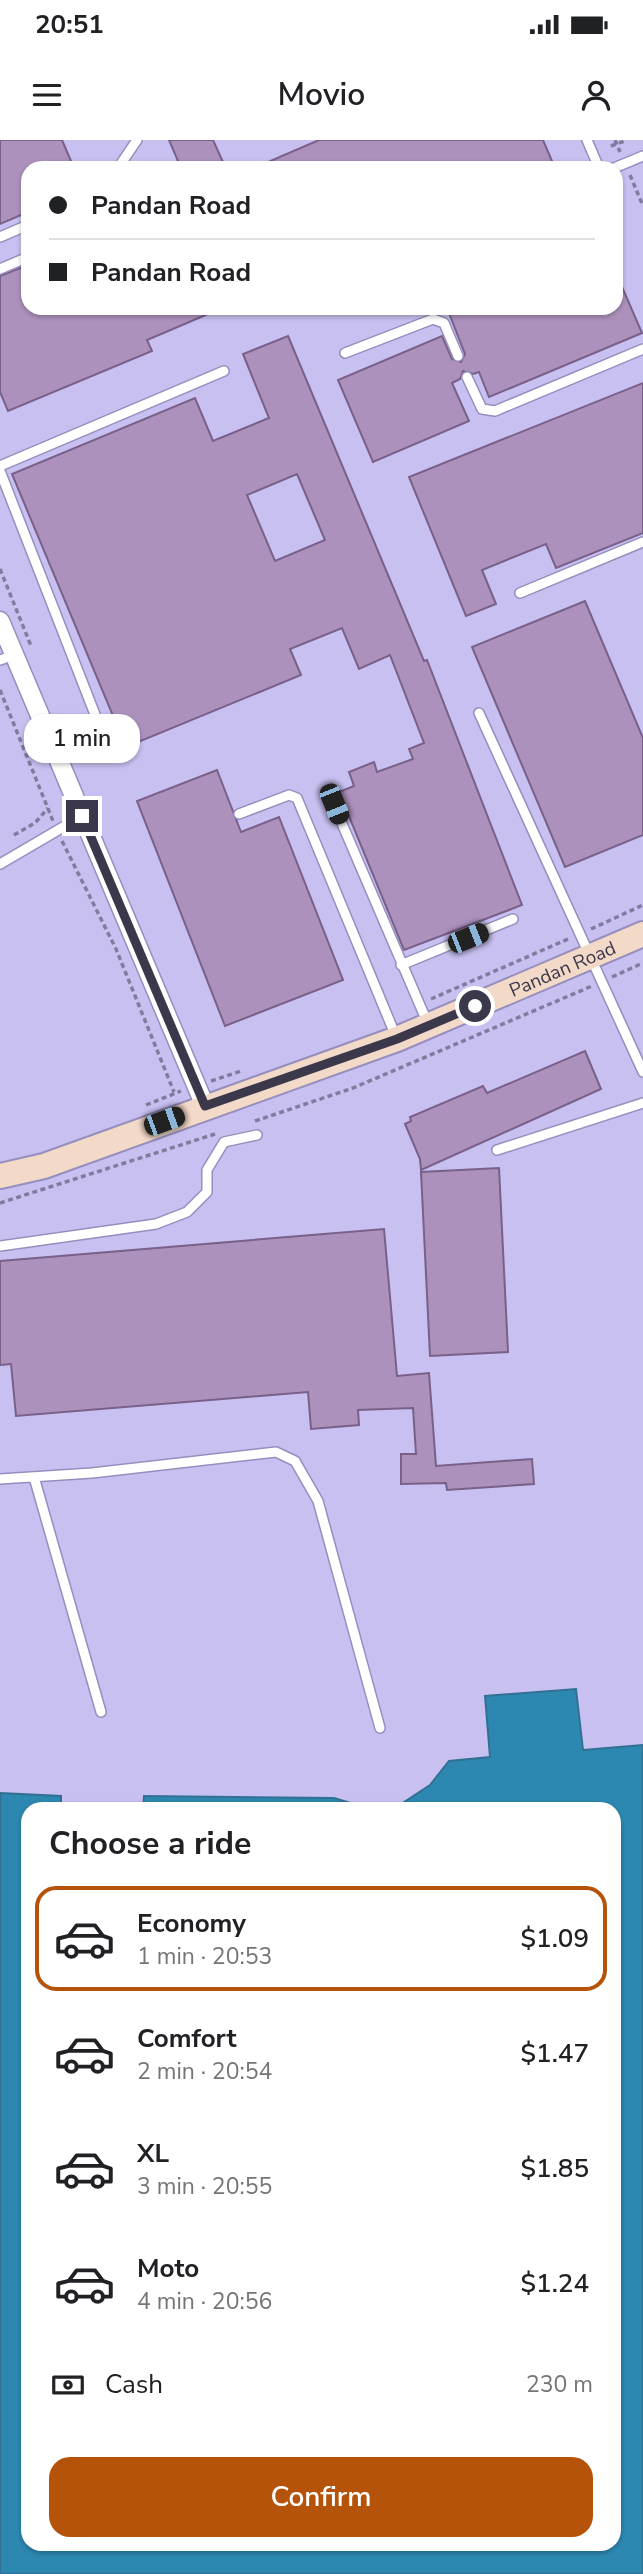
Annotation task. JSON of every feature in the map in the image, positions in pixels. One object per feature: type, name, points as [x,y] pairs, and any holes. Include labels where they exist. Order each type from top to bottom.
[{"type":"street","points":[[0,621],[7,657],[82,816],[201,1096]]},
{"type":"street","name":"Pandan Road","points":[[0,1176],[44,1166],[201,1096],[397,1039],[424,1015],[587,944],[643,934]]},
{"type":"lane","points":[[123,161],[137,140]]},
{"type":"lane","points":[[587,140],[596,161]]},
{"type":"lane","points":[[623,164],[643,156]]},
{"type":"lane","points":[[0,237],[21,228]]},
{"type":"lane","points":[[0,269],[21,260]]},
{"type":"lane","points":[[345,353],[433,319],[444,323],[458,356]]},
{"type":"lane","points":[[467,377],[482,409],[495,411],[643,349]]},
{"type":"lane","points":[[103,735],[0,468],[225,371]]},
{"type":"lane","points":[[520,593],[643,542]]},
{"type":"lane","points":[[479,713],[604,981],[643,1072]]},
{"type":"lane","points":[[239,814],[289,795],[297,797],[397,1039]]},
{"type":"lane","points":[[334,804],[424,1015]]},
{"type":"lane","points":[[0,864],[82,816]]},
{"type":"lane","points":[[401,965],[513,919]]},
{"type":"lane","points":[[497,1150],[643,1102]]},
{"type":"lane","points":[[0,1246],[156,1224],[187,1212],[207,1192],[207,1170],[224,1142],[257,1135]]},
{"type":"lane","points":[[0,1479],[276,1452],[295,1461],[318,1500],[380,1728]]},
{"type":"lane","points":[[34,1477],[101,1712]]},
{"type":"path","points":[[611,146],[627,140]]},
{"type":"path","points":[[0,690],[57,831],[116,949],[175,1093]]},
{"type":"path","points":[[14,835],[35,822],[48,808]]},
{"type":"path","points":[[424,1015],[587,944],[643,905]]},
{"type":"path","points":[[252,1122],[353,1088],[643,963]]},
{"type":"path","points":[[138,1109],[175,1093],[201,1096],[250,1068]]},
{"type":"path","points":[[0,1203],[227,1130]]},
{"type":"water","points":[[576,1689],[583,1750],[643,1745],[643,2574],[0,2574],[0,1793],[61,1796],[61,1802],[21,1802],[21,2551],[621,2551],[621,1802],[404,1802],[430,1785],[449,1761],[490,1757],[485,1696]]},
{"type":"water","points":[[144,1796],[334,1798],[347,1802],[144,1802]]},
{"type":"building","points":[[0,140],[62,140],[71,161],[21,161],[21,215],[0,224]]},
{"type":"building","points":[[169,140],[213,140],[223,161],[178,161]]},
{"type":"building","points":[[319,140],[543,140],[552,161],[270,161]]},
{"type":"building","points":[[21,268],[21,315],[206,315],[147,340],[152,351],[8,411],[0,392],[0,276]]},
{"type":"building","points":[[623,289],[642,333],[489,397],[479,372],[473,374],[463,371],[460,379],[452,383],[469,421],[373,462],[338,380],[442,336],[452,359],[461,362],[465,354],[450,315],[623,315]]},
{"type":"building","points":[[288,336],[424,661],[427,660],[522,905],[404,950],[339,792],[354,786],[349,772],[374,762],[377,772],[413,759],[409,749],[424,743],[390,655],[359,669],[342,628],[290,649],[301,675],[126,747],[12,474],[195,398],[213,441],[269,418],[243,354]],"holes":[[[297,474],[325,540],[275,561],[247,495]]]},
{"type":"building","points":[[643,383],[643,533],[556,568],[546,544],[482,570],[496,604],[466,616],[409,477]]},
{"type":"building","points":[[585,601],[643,738],[643,835],[565,867],[472,647]]},
{"type":"building","points":[[217,770],[241,832],[279,817],[343,980],[225,1026],[137,801]]},
{"type":"building","points":[[585,1051],[601,1089],[421,1170],[420,1159],[405,1124],[411,1121],[410,1117],[483,1086],[487,1093]]},
{"type":"building","points":[[499,1168],[508,1352],[430,1356],[421,1172]]},
{"type":"building","points":[[384,1229],[397,1376],[429,1373],[436,1466],[532,1459],[534,1484],[447,1490],[446,1483],[401,1484],[401,1454],[416,1454],[413,1408],[358,1410],[359,1425],[311,1429],[308,1392],[16,1416],[11,1364],[0,1365],[0,1261]]},
{"type":"route","points":[[82,816],[205,1106],[397,1039],[475,1006]]}]
